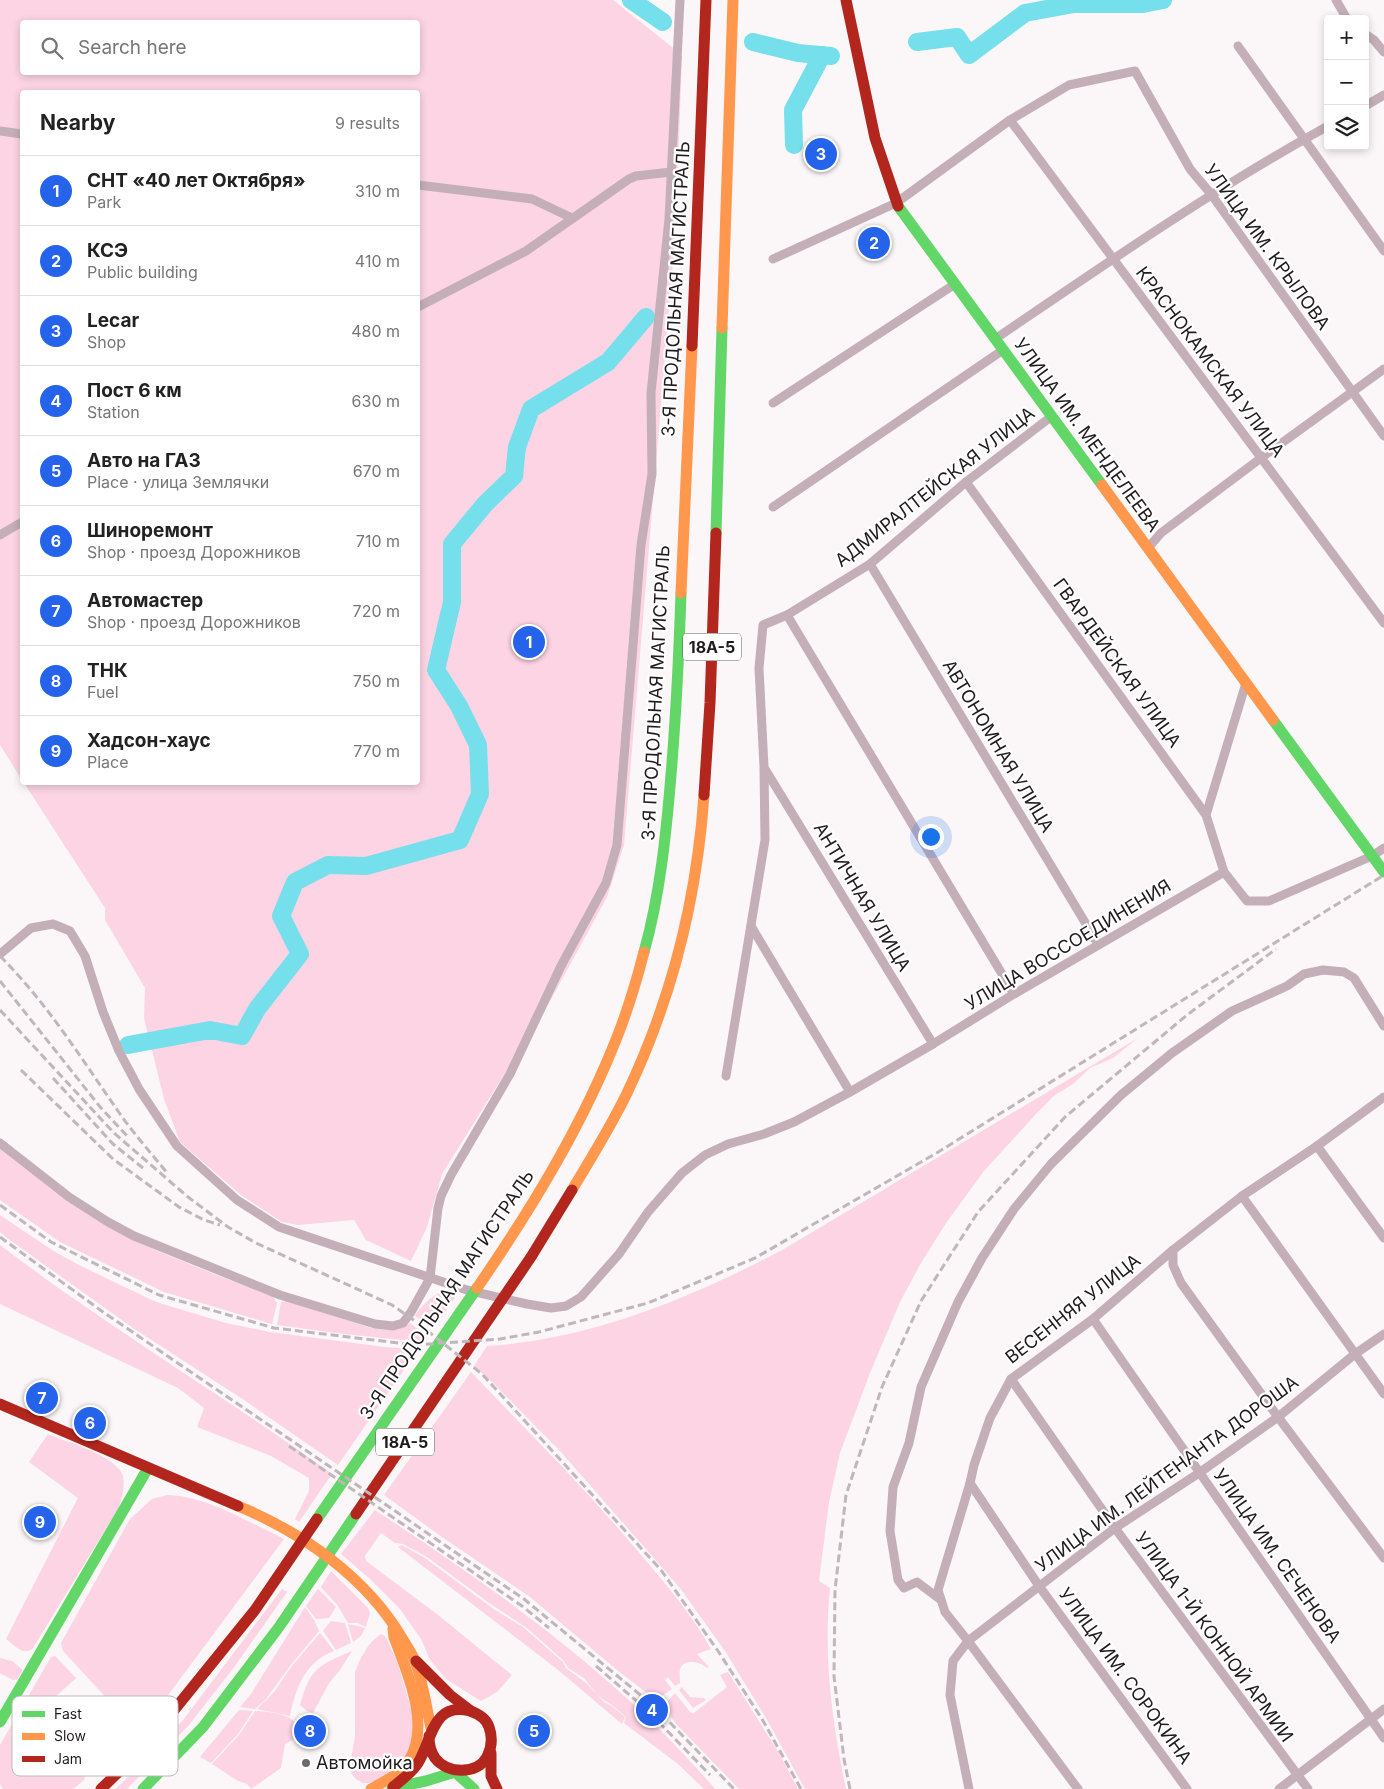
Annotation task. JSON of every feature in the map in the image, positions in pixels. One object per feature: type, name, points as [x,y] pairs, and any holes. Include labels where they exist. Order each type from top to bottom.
[{"type":"main road","name":"3-Я ПРОДОЛЬНАЯ МАГИСТРАЛЬ","points":[[178,1705],[255,1610],[508,1241],[551,1171],[599,1080],[619,1032],[635,984],[653,919],[672,780],[706,0]]},
{"type":"main road","name":"18А-5","points":[[178,1753],[204,1727],[280,1627],[532,1257],[602,1140],[628,1091],[648,1044],[674,968],[686,927],[696,875],[703,818],[710,703],[733,0]]},
{"type":"main road","name":"УЛИЦА ИМ. МЕНДЕЛЕЕВА","points":[[846,0],[875,138],[896,202],[1384,872]]},
{"type":"main road","points":[[0,1404],[269,1519],[313,1545],[361,1586],[392,1621],[415,1660],[450,1695],[487,1722],[493,1741],[489,1770],[497,1789]]},
{"type":"main road","points":[[16,1696],[148,1468]]},
{"type":"main road","points":[[372,1789],[388,1780],[409,1760],[418,1738],[418,1725],[413,1695],[394,1638],[392,1621]]},
{"type":"main road","points":[[415,1660],[430,1732],[429,1746],[432,1755],[438,1763],[455,1772],[474,1789]]},
{"type":"main road","points":[[0,1722],[12,1702]]},
{"type":"main road","points":[[391,1788],[416,1765],[424,1752],[436,1720],[452,1710],[462,1709],[471,1711]]},
{"type":"main road","points":[[178,1759],[204,1727]]},
{"type":"main road","points":[[391,1788],[426,1781],[455,1772],[464,1773],[473,1770],[481,1766],[491,1750]]},
{"type":"main road","name":"3-Я ПРОДОЛЬНАЯ МАГИСТРАЛЬ","points":[[101,1789],[114,1776]]},
{"type":"main road","name":"18А-5","points":[[143,1789],[156,1776]]},
{"type":"main road","points":[[153,1789],[164,1776]]},
{"type":"street","points":[[0,1142],[69,1197],[134,1236],[280,1295],[375,1324],[393,1326],[403,1322],[411,1312],[430,1278],[441,1196],[451,1175],[510,1074],[561,966],[606,883],[617,845],[641,545],[652,474],[650,434],[651,393],[669,219],[680,0]]},
{"type":"street","points":[[1336,0],[1345,15]]},
{"type":"street","points":[[1369,37],[1384,52]]},
{"type":"street","points":[[1238,46],[1384,251]]},
{"type":"street","name":"УЛИЦА ИМ. КРЫЛОВА","points":[[1010,120],[1069,85],[1135,71],[1190,169],[1211,194],[1384,436]]},
{"type":"street","points":[[1367,105],[1384,95]]},
{"type":"street","points":[[773,260],[896,202],[1010,120]]},
{"type":"street","name":"КРАСНОКАМСКАЯ УЛИЦА","points":[[1010,120],[1384,623]]},
{"type":"street","points":[[996,339],[1211,194],[1324,128]]},
{"type":"street","points":[[0,131],[20,134]]},
{"type":"street","points":[[420,306],[526,251],[629,179],[636,176],[672,172]]},
{"type":"street","points":[[420,185],[532,200],[572,218]]},
{"type":"street","points":[[773,403],[955,284]]},
{"type":"street","points":[[774,507],[1003,350]]},
{"type":"street","points":[[1148,548],[1161,533],[1351,391],[1384,369]]},
{"type":"street","name":"АДМИРАЛТЕЙСКАЯ УЛИЦА","points":[[726,1076],[765,840],[764,767],[759,668],[763,625],[787,615],[870,564],[966,482],[1052,416]]},
{"type":"street","name":"ГВАРДЕЙСКАЯ УЛИЦА","points":[[966,482],[1206,814],[1224,872]]},
{"type":"street","points":[[0,535],[20,523]]},
{"type":"street","name":"АВТОНОМНАЯ УЛИЦА","points":[[870,564],[1098,944]]},
{"type":"street","points":[[787,615],[1014,994]]},
{"type":"street","points":[[1206,814],[1246,683]]},
{"type":"street","name":"АНТИЧНАЯ УЛИЦА","points":[[764,767],[933,1044]]},
{"type":"street","points":[[1224,872],[1247,901],[1269,901],[1372,856],[1384,848]]},
{"type":"street","name":"УЛИЦА ВОССОЕДИНЕНИЯ","points":[[0,954],[31,928],[54,924],[70,931],[84,956],[103,1012],[119,1051],[139,1089],[177,1146],[237,1200],[279,1227],[466,1290],[551,1308],[566,1306],[595,1283],[619,1254],[648,1212],[682,1173],[705,1156],[728,1144],[764,1134],[794,1122],[850,1092],[1098,944],[1224,872]]},
{"type":"street","points":[[751,926],[850,1092]]},
{"type":"street","points":[[941,1600],[917,1582],[904,1588],[898,1580],[890,1531],[893,1487],[909,1443],[921,1386],[958,1302],[982,1258],[1014,1209],[1051,1164],[1121,1096],[1172,1053],[1232,1011],[1287,986],[1304,974],[1323,970],[1344,972],[1354,978],[1384,1026]]},
{"type":"street","name":"ВЕСЕННЯЯ УЛИЦА","points":[[1078,1789],[968,1640],[945,1612],[938,1590],[974,1465],[990,1418],[1011,1379],[1093,1319],[1172,1250],[1242,1196],[1317,1146],[1384,1097]]},
{"type":"street","points":[[1317,1146],[1384,1238]]},
{"type":"street","points":[[1242,1196],[1384,1394]]},
{"type":"street","points":[[1172,1250],[1172,1265],[1181,1283],[1278,1418],[1384,1558]]},
{"type":"street","name":"УЛИЦА ИМ. СЕЧЕНОВА","points":[[1093,1319],[1384,1738]]},
{"type":"street","name":"УЛИЦА ИМ. ЛЕЙТЕНАНТА ДОРОША","points":[[968,1789],[950,1695],[952,1661],[968,1640],[1115,1528],[1278,1418],[1355,1354],[1384,1334]]},
{"type":"street","name":"УЛИЦА 1-Й КОННОЙ АРМИИ","points":[[1011,1379],[1115,1528],[1308,1789]]},
{"type":"street","name":"УЛИЦА ИМ. СОРОКИНА","points":[[970,1483],[1039,1586],[1187,1789]]},
{"type":"street","points":[[1279,1789],[1384,1708]]},
{"type":"shaded area","points":[[0,0],[613,0],[682,55],[676,226],[624,845],[607,897],[549,1003],[442,1174],[427,1227],[411,1261],[366,1240],[354,1220],[298,1225],[282,1222],[241,1195],[180,1142],[164,1099],[144,1018],[145,988],[105,920],[105,908],[25,785],[420,785],[420,90],[20,90],[20,777],[0,745]]},
{"type":"shaded area","points":[[1138,1038],[1113,1058],[1090,1068],[1073,1084],[1055,1095],[984,1171],[946,1223],[900,1302],[870,1373],[840,1453],[829,1502],[819,1581],[830,1588],[828,1664],[833,1714],[846,1789],[805,1789],[766,1718],[725,1651],[680,1588],[561,1452],[474,1366],[487,1346],[565,1335],[603,1325],[677,1299],[749,1267],[784,1249]]},
{"type":"shaded area","points":[[0,1146],[129,1237],[224,1278],[272,1295],[277,1303],[272,1324],[164,1292],[60,1242],[0,1200]]},
{"type":"shaded area","points":[[0,1215],[52,1250],[156,1302],[226,1323],[270,1332],[385,1347],[419,1348],[338,1465],[244,1400],[133,1328],[7,1238],[0,1232]]},
{"type":"shaded area","points":[[0,1245],[123,1333],[249,1416],[332,1474],[299,1522],[295,1519],[309,1491],[309,1478],[271,1456],[197,1427],[204,1408],[178,1388],[0,1304]]},
{"type":"shaded area","points":[[439,1293],[456,1296],[434,1328],[415,1316],[419,1309]]},
{"type":"shaded area","points":[[285,1301],[371,1328],[397,1329],[410,1323],[428,1337],[423,1341],[412,1341],[277,1325],[281,1302]]},
{"type":"shaded area","points":[[471,1372],[558,1462],[621,1531],[669,1589],[696,1624],[711,1649],[697,1654],[709,1667],[707,1668],[693,1662],[685,1663],[680,1669],[680,1683],[675,1686],[668,1677],[665,1680],[672,1689],[656,1700],[530,1597],[384,1495]]},
{"type":"shaded area","points":[[48,1434],[102,1456],[119,1469],[124,1480],[119,1507],[33,1648],[23,1651],[6,1639],[78,1498],[29,1462]]},
{"type":"shaded area","points":[[167,1495],[196,1500],[227,1511],[284,1539],[167,1696],[105,1696],[63,1651],[61,1643],[130,1519],[152,1499]]},
{"type":"shaded area","points":[[375,1510],[467,1572],[598,1672],[678,1748],[715,1789],[704,1789],[678,1764],[624,1723],[626,1717],[598,1696],[584,1678],[568,1668],[564,1661],[527,1628],[489,1603],[427,1557],[403,1544],[395,1543],[381,1533],[365,1556],[366,1561],[438,1615],[512,1675],[497,1692],[481,1701],[446,1679],[430,1660],[421,1639],[400,1609],[369,1578],[341,1554]]},
{"type":"shaded area","points":[[402,1545],[425,1558],[495,1610],[523,1627],[563,1662],[566,1668],[586,1683],[604,1702],[625,1717],[622,1724],[557,1669],[398,1547]]},
{"type":"shaded area","points":[[331,1571],[368,1608],[370,1613],[366,1627],[358,1623],[348,1623],[338,1606],[321,1587]]},
{"type":"shaded area","points":[[282,1589],[287,1592],[235,1666],[178,1736],[178,1725]]},
{"type":"shaded area","points":[[318,1589],[336,1607],[329,1618],[316,1619],[306,1606]]},
{"type":"shaded area","points":[[305,1607],[319,1631],[266,1699],[255,1709],[240,1707],[251,1694]]},
{"type":"shaded area","points":[[331,1621],[345,1623],[351,1643],[336,1650],[323,1631]]},
{"type":"shaded area","points":[[348,1624],[365,1628],[361,1636],[353,1642]]},
{"type":"shaded area","points":[[320,1633],[334,1651],[316,1662],[303,1677],[295,1695],[290,1716],[257,1709],[275,1691],[291,1667]]},
{"type":"shaded area","points":[[381,1634],[385,1636],[397,1661],[413,1715],[413,1740],[404,1760],[378,1780],[362,1783],[351,1773],[350,1765],[355,1736],[355,1672],[368,1646]]},
{"type":"shaded area","points":[[352,1651],[329,1683],[313,1713],[307,1711],[300,1705],[312,1675],[324,1664]]},
{"type":"shaded area","points":[[55,1656],[76,1678],[56,1696],[28,1696],[51,1657]]},
{"type":"shaded area","points":[[0,1658],[12,1661],[23,1670],[17,1679],[13,1680],[0,1673]]},
{"type":"shaded area","points":[[728,1672],[779,1753],[798,1789],[739,1789],[677,1725],[663,1707],[675,1693],[691,1713],[694,1713],[727,1687],[720,1675]]},
{"type":"shaded area","points":[[682,1687],[690,1697],[704,1698],[706,1700],[693,1708],[679,1690]]},
{"type":"shaded area","points":[[239,1710],[253,1711],[238,1734],[211,1763],[200,1757]]},
{"type":"shaded area","points":[[255,1711],[283,1715],[295,1722],[305,1733],[285,1744],[281,1768],[251,1789],[247,1784],[238,1781],[212,1764],[239,1735]]},
{"type":"shaded area","points":[[12,1724],[12,1776],[84,1776],[85,1779],[73,1789],[3,1789],[0,1784],[0,1745]]},
{"type":"shaded area","points":[[129,1776],[140,1776],[127,1789],[116,1789]]},
{"type":"waterway","points":[[631,0],[663,22]]},
{"type":"waterway","points":[[917,42],[957,37],[969,55],[1025,13],[1074,4],[1143,4],[1163,0]]},
{"type":"waterway","points":[[753,42],[798,53],[831,56]]},
{"type":"waterway","points":[[794,145],[793,110],[822,55]]},
{"type":"waterway","points":[[128,1045],[210,1030],[242,1036],[257,1009],[300,954],[281,916],[295,882],[328,865],[366,866],[460,840],[480,794],[478,745],[459,706],[436,670],[452,602],[452,544],[485,504],[514,476],[517,447],[531,409],[608,362],[646,317]]},
{"type":"railway","points":[[0,1205],[51,1242],[159,1295],[274,1328],[415,1345],[500,1339],[539,1332],[648,1303],[755,1258],[935,1154],[1384,875]]},
{"type":"railway","points":[[850,1789],[844,1759],[834,1676],[835,1590],[846,1495],[882,1387],[921,1301],[978,1212],[1065,1117],[1187,1015],[1276,949]]},
{"type":"railway","points":[[0,956],[48,1012],[124,1119],[168,1174]]},
{"type":"railway","points":[[0,981],[101,1108],[129,1138]]},
{"type":"railway","points":[[0,1010],[114,1133],[188,1197],[228,1227],[256,1243],[392,1305],[482,1374],[661,1570],[718,1651],[762,1719],[801,1789]]},
{"type":"railway","points":[[21,1070],[113,1159],[179,1207],[204,1220],[220,1225]]},
{"type":"railway","points":[[53,1078],[113,1144],[143,1168]]},
{"type":"railway","points":[[0,1237],[103,1312],[524,1599],[655,1707],[734,1789]]},
{"type":"railway","points":[[289,1446],[522,1606],[549,1628]]},
{"type":"railway","points":[[596,1666],[647,1710],[710,1775]]},
{"type":"traffic: fast","points":[[898,206],[1102,485]]},
{"type":"traffic: fast","points":[[716,533],[722,328]]},
{"type":"traffic: fast","points":[[644,952],[662,865],[667,820],[676,707],[681,593]]},
{"type":"traffic: fast","points":[[1273,720],[1384,872]]},
{"type":"traffic: fast","points":[[317,1519],[477,1288]]},
{"type":"traffic: fast","points":[[15,1696],[148,1468]]},
{"type":"traffic: fast","points":[[178,1753],[203,1727],[279,1627],[356,1514]]},
{"type":"traffic: fast","points":[[0,1722],[12,1701]]},
{"type":"traffic: fast","points":[[392,1788],[426,1781],[455,1772],[474,1789]]},
{"type":"traffic: fast","points":[[143,1789],[156,1776]]},
{"type":"traffic: slow","points":[[722,328],[733,0]]},
{"type":"traffic: slow","points":[[681,593],[692,346]]},
{"type":"traffic: slow","points":[[1102,485],[1273,720]]},
{"type":"traffic: slow","points":[[572,1190],[622,1104],[644,1056],[670,983],[680,946],[695,871],[704,795]]},
{"type":"traffic: slow","points":[[477,1288],[537,1196],[590,1099],[623,1022],[644,952]]},
{"type":"traffic: slow","points":[[238,1506],[286,1529],[309,1544],[331,1559],[370,1595],[387,1616],[414,1658],[431,1728]]},
{"type":"traffic: slow","points":[[371,1789],[396,1774],[408,1762],[415,1748],[418,1733],[418,1716],[415,1700],[393,1629]]},
{"type":"traffic: jam","points":[[692,346],[706,0]]},
{"type":"traffic: jam","points":[[846,0],[875,138],[898,206]]},
{"type":"traffic: jam","points":[[704,795],[710,703],[716,533]]},
{"type":"traffic: jam","points":[[356,1514],[531,1257],[572,1190]]},
{"type":"traffic: jam","points":[[0,1404],[238,1506]]},
{"type":"traffic: jam","points":[[178,1705],[255,1610],[317,1519]]},
{"type":"traffic: jam","points":[[416,1661],[450,1695],[471,1711]]},
{"type":"traffic: jam","points":[[393,1787],[416,1767],[423,1754],[427,1744],[431,1734],[435,1725],[448,1712],[457,1709],[470,1711],[482,1717],[489,1727],[491,1746],[487,1757],[476,1767],[462,1770],[454,1769],[440,1763],[435,1758],[430,1747],[429,1742],[429,1739],[429,1736]]},
{"type":"traffic: jam","points":[[491,1753],[491,1776],[497,1789]]},
{"type":"traffic: jam","points":[[101,1789],[114,1776]]},
{"type":"place","name":"Lecar","points":[[821,154]]},
{"type":"place","name":"КСЭ","points":[[874,243]]},
{"type":"place","name":"СНТ «40 лет Октября»","points":[[529,642]]},
{"type":"place","name":"Автомастер","points":[[42,1398]]},
{"type":"place","name":"Шиноремонт","points":[[90,1423]]},
{"type":"place","name":"Хадсон-хаус","points":[[40,1522]]},
{"type":"place","name":"Пост 6 км","points":[[652,1710]]},
{"type":"place","name":"ТНК","points":[[310,1731]]},
{"type":"place","name":"Авто на ГАЗ","points":[[534,1731]]},
{"type":"place","name":"Автомойка","points":[[306,1763]]}]
